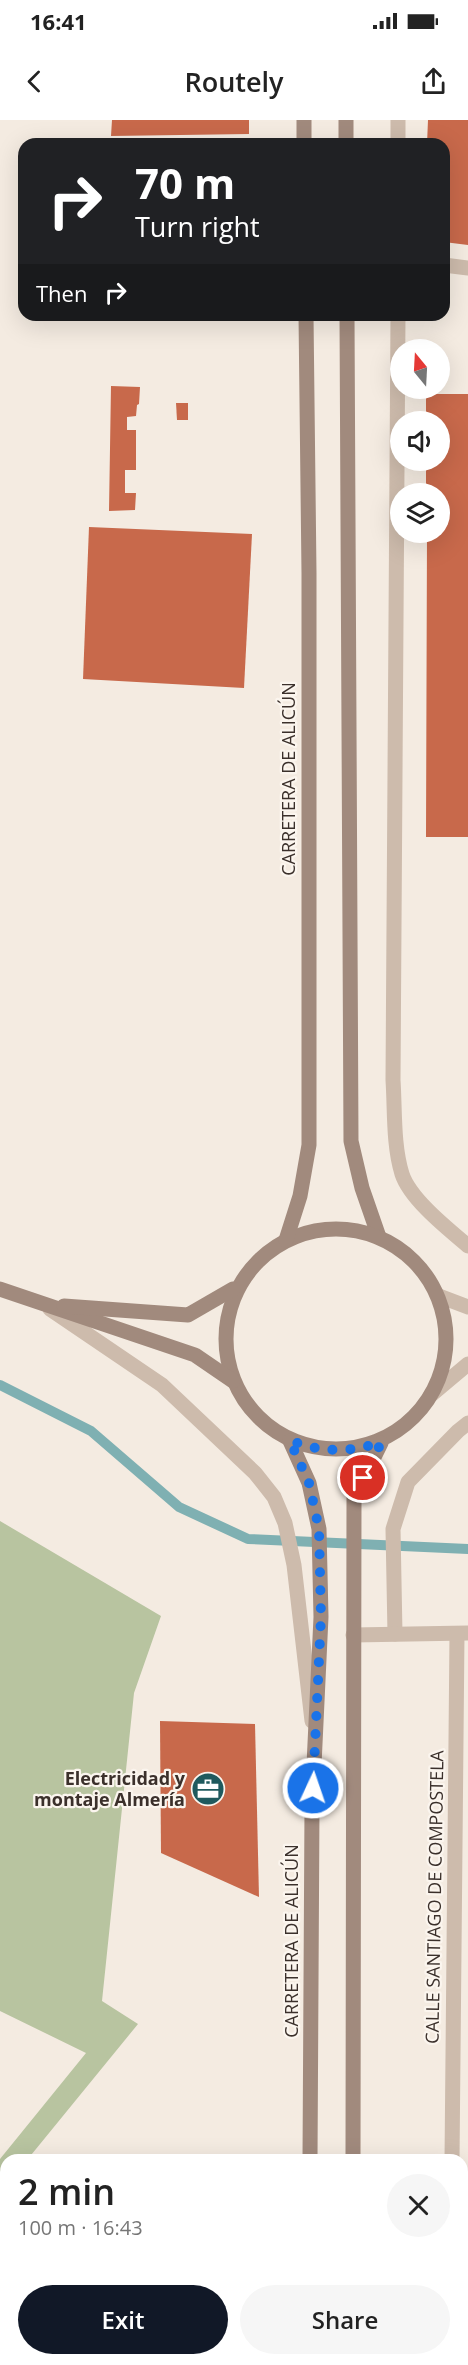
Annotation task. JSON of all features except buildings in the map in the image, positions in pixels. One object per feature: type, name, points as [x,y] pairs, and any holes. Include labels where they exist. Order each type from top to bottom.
[{"type":"main road","points":[[304,120],[304,138]]},
{"type":"main road","points":[[346,120],[346,138]]},
{"type":"main road","name":"CARRETERA DE ALICÚN","points":[[286,1240],[300,1196],[309,1145],[309,573],[306,321]]},
{"type":"main road","points":[[347,321],[351,1141],[362,1188],[379,1237]]},
{"type":"main road","points":[[0,1289],[43,1304],[195,1355],[233,1380],[258,1415],[290,1441],[323,1450],[355,1449],[381,1443],[407,1426],[431,1395],[443,1366],[446,1339],[439,1296],[422,1269],[379,1237],[358,1232],[330,1230],[286,1240],[260,1255],[233,1289],[188,1315],[43,1304]]},
{"type":"main road","points":[[233,1289],[224,1338],[233,1380]]},
{"type":"main road","name":"CARRETERA DE ALICÚN","points":[[290,1441],[309,1483],[319,1529],[321,1617],[312,1819],[310,2154]]},
{"type":"main road","points":[[353,2154],[354,1498],[381,1443]]},
{"type":"street","points":[[398,120],[398,138]]},
{"type":"street","points":[[450,266],[468,268]]},
{"type":"street","points":[[399,321],[393,1080],[397,1138],[402,1176],[424,1207],[468,1246]]},
{"type":"street","points":[[439,1296],[468,1307]]},
{"type":"street","points":[[43,1304],[162,1385],[255,1473],[274,1497],[285,1523],[294,1565],[315,1751]]},
{"type":"street","points":[[431,1395],[468,1364]]},
{"type":"street","points":[[395,1634],[393,1529],[408,1482],[458,1431],[468,1424]]},
{"type":"street","points":[[353,1635],[463,1633]]},
{"type":"street","name":"CALLE SANTIAGO DE COMPOSTELA","points":[[453,2154],[461,2066],[463,1633]]},
{"type":"green space","points":[[0,1521],[161,1616],[134,1693],[102,2001],[138,2024],[32,2154],[4,2154],[86,2053],[0,2011]]},
{"type":"waterway","points":[[0,1385],[91,1431],[179,1507],[248,1539],[468,1549]]},
{"type":"place","name":"Electricidad y montaje Almería","points":[[208,1789]]},
{"type":"route","points":[[313,1788],[321,1617],[319,1529],[309,1483],[290,1441],[323,1450],[355,1449],[381,1443],[363,1478]]}]
